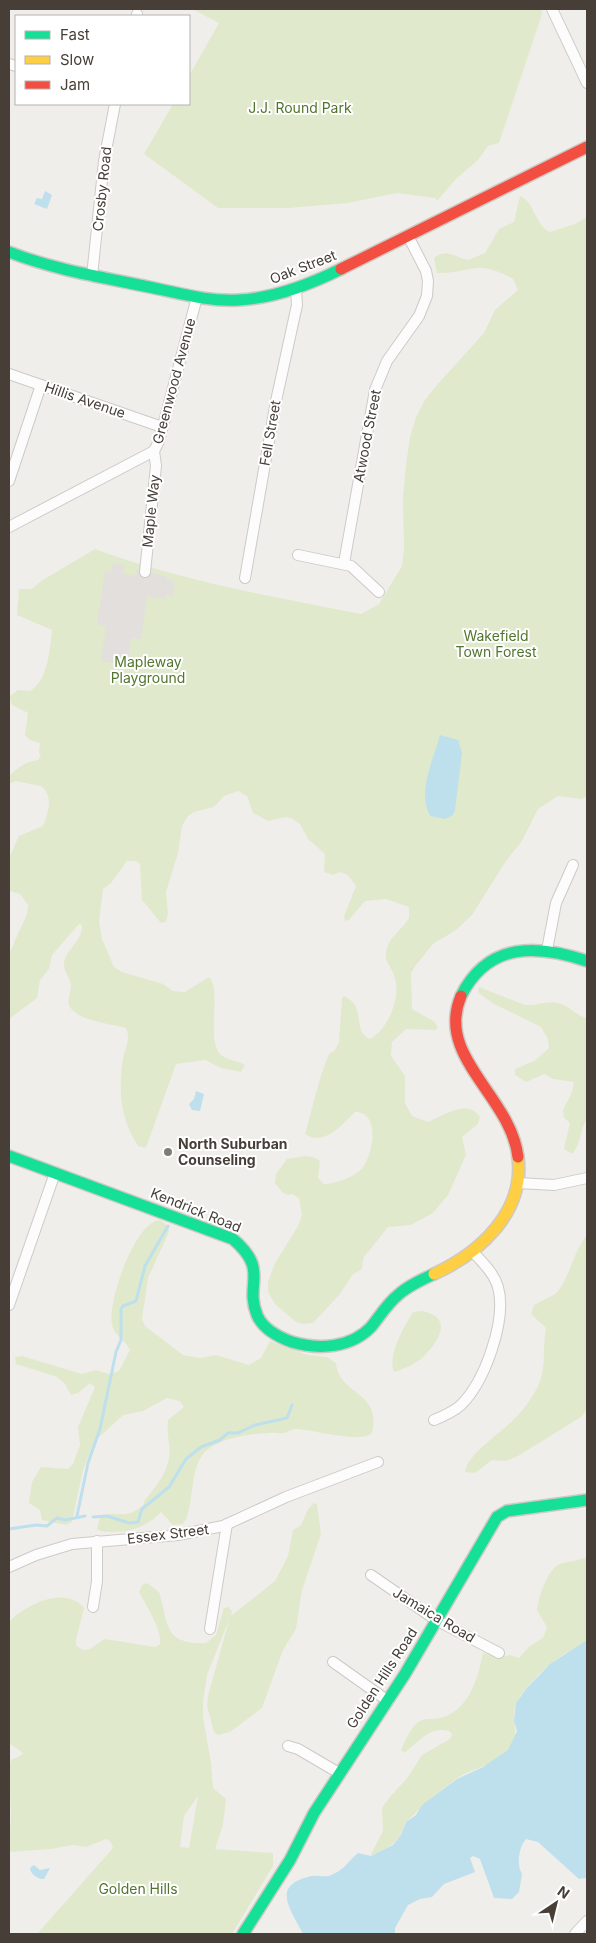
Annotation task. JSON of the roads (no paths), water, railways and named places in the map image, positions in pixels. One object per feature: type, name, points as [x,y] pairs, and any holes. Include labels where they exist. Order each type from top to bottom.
[{"type":"street","points":[[552,9],[587,84]]},
{"type":"street","name":"Crosby Road","points":[[92,276],[104,161],[115,105]]},
{"type":"street","name":"Oak Street","points":[[9,252],[47,266],[197,296],[242,300],[263,298],[296,289],[325,277],[587,147]]},
{"type":"street","name":"Atwood Street","points":[[344,563],[375,390],[387,361],[419,316],[427,296],[428,281],[426,271],[408,236]]},
{"type":"street","name":"Fell Street","points":[[244,578],[276,401],[297,307],[296,289]]},
{"type":"street","name":"Greenwood Avenue","points":[[9,527],[154,452],[197,296]]},
{"type":"street","name":"Hillis Avenue","points":[[9,374],[162,426]]},
{"type":"street","points":[[9,481],[41,385]]},
{"type":"street","name":"Maple Way","points":[[145,572],[156,463],[154,452]]},
{"type":"street","points":[[298,555],[344,563],[358,571],[379,592]]},
{"type":"street","points":[[547,950],[556,903],[573,865]]},
{"type":"street","name":"Kendrick Road","points":[[9,1156],[198,1225],[240,1243],[250,1254],[255,1267],[254,1299],[258,1317],[274,1333],[305,1345],[324,1346],[342,1344],[360,1335],[401,1292],[474,1252],[502,1217],[510,1204],[518,1183],[518,1154],[512,1131],[495,1100],[462,1054],[455,1029],[456,1012],[466,986],[486,964],[509,952],[524,949],[547,950],[587,961]]},
{"type":"street","points":[[9,1305],[55,1173]]},
{"type":"street","points":[[518,1183],[554,1186],[587,1178]]},
{"type":"street","points":[[434,1420],[458,1407],[472,1391],[484,1368],[496,1332],[498,1289],[490,1272],[474,1252]]},
{"type":"street","name":"Essex Street","points":[[9,1567],[52,1548],[97,1541],[178,1535],[227,1524],[286,1497],[378,1462]]},
{"type":"street","name":"Golden Hills Road","points":[[243,1934],[286,1867],[308,1823],[388,1701],[499,1515],[507,1511],[587,1500]]},
{"type":"street","points":[[210,1629],[227,1524]]},
{"type":"street","points":[[93,1607],[97,1573],[97,1541]]},
{"type":"street","name":"Jamaica Road","points":[[371,1576],[436,1620],[499,1653]]},
{"type":"street","points":[[333,1662],[388,1701]]},
{"type":"street","points":[[288,1746],[298,1749],[339,1773]]},
{"type":"street","points":[[575,1934],[587,1921]]},
{"type":"water","points":[[45,191],[52,195],[47,209],[34,204],[37,198],[42,199]]},
{"type":"water","points":[[440,735],[458,740],[462,753],[455,810],[453,815],[445,819],[430,816],[426,807],[425,797],[428,776]]},
{"type":"water","points":[[196,1091],[204,1094],[200,1111],[192,1110],[189,1104],[194,1099]]},
{"type":"water","points":[[587,1640],[587,1878],[579,1879],[538,1842],[526,1839],[519,1856],[522,1874],[519,1892],[512,1899],[494,1898],[480,1859],[473,1856],[470,1858],[475,1872],[444,1884],[432,1897],[420,1899],[408,1905],[395,1928],[395,1934],[303,1934],[289,1907],[287,1899],[287,1891],[291,1885],[312,1876],[329,1876],[343,1868],[358,1853],[371,1856],[393,1845],[401,1835],[406,1822],[416,1815],[422,1805],[457,1779],[483,1767],[508,1750],[517,1731],[514,1721],[516,1703],[526,1689],[550,1664]]},
{"type":"water","points":[[34,1865],[40,1870],[50,1868],[44,1879],[37,1878],[31,1872],[30,1868]]},
{"type":"waterway","points":[[77,1516],[88,1463],[100,1429],[116,1352],[121,1340],[121,1309],[123,1306],[136,1301],[145,1266],[168,1226]]},
{"type":"waterway","points":[[93,1517],[107,1516],[129,1523],[138,1522],[142,1509],[169,1487],[186,1459],[201,1447],[220,1440],[228,1433],[238,1433],[255,1425],[287,1418],[292,1405]]},
{"type":"waterway","points":[[9,1529],[36,1525],[47,1526],[57,1518],[65,1520],[85,1516]]},
{"type":"place","name":"North Suburban Counseling","points":[[168,1152]]},
{"type":"park label","name":"J.J. Round Park","points":[[300,108]]},
{"type":"park label","name":"Wakefield Town Forest","points":[[496,644]]},
{"type":"park label","name":"Mapleway Playground","points":[[148,670]]},
{"type":"park label","name":"Golden Hills","points":[[138,1889]]}]
